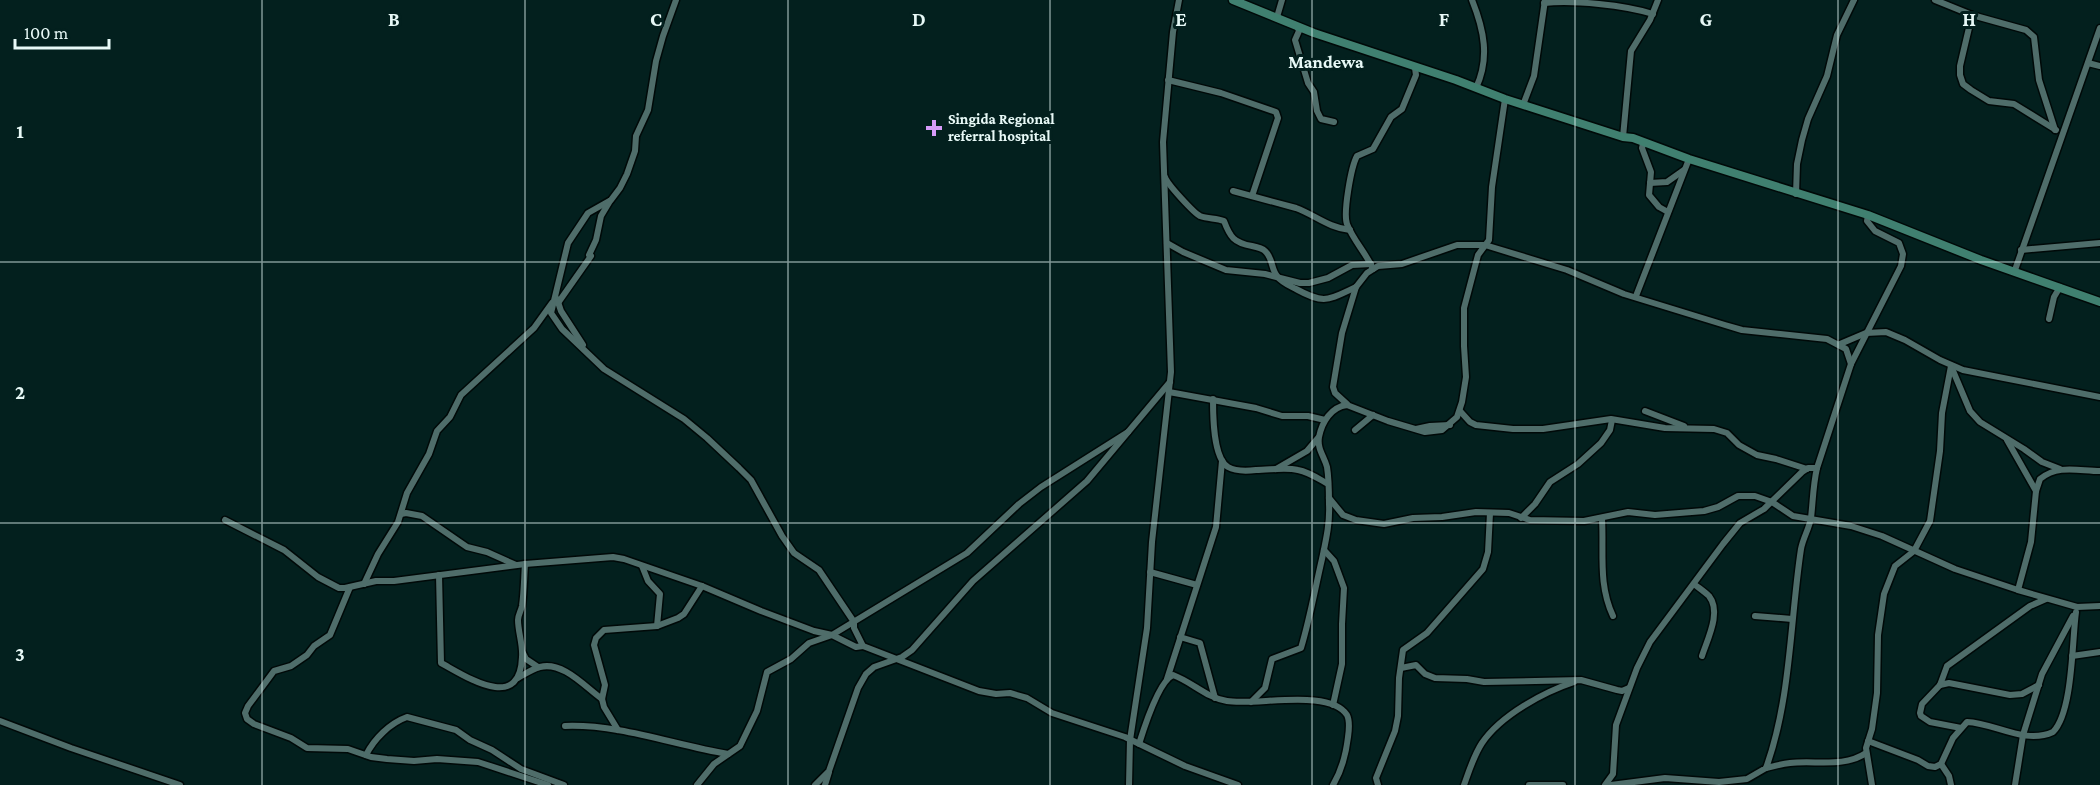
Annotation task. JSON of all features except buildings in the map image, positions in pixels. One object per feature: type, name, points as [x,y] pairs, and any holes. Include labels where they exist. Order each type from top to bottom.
[{"type":"main road","points":[[1233,0],[1297,26],[1505,99],[1623,137],[1633,138],[1643,144],[1796,194],[1868,215],[1981,260],[2015,270],[2100,302]]},
{"type":"street","points":[[364,584],[401,514],[407,493],[429,454],[436,434],[450,417],[462,395],[534,328],[591,256],[589,255],[596,240],[601,216],[627,174],[636,136],[648,110],[656,61],[676,0]]},
{"type":"street","points":[[1129,785],[1130,740],[1147,628],[1150,572],[1170,382],[1163,142],[1173,32],[1179,0]]},
{"type":"street","points":[[1277,17],[1282,0]]},
{"type":"street","points":[[1472,0],[1483,27],[1485,46],[1483,73],[1476,88]]},
{"type":"street","points":[[1623,137],[1631,51],[1653,14],[1658,0]]},
{"type":"street","points":[[1796,194],[1797,164],[1808,119],[1827,76],[1837,35],[1854,0]]},
{"type":"street","points":[[1935,0],[1972,15],[2031,33],[2037,50],[2042,92],[2055,130]]},
{"type":"street","points":[[1523,105],[1534,76],[1545,2],[1588,3],[1623,7],[1653,14]]},
{"type":"street","points":[[1972,15],[1960,66],[1963,84],[1989,100],[2014,104],[2061,134]]},
{"type":"street","points":[[1297,26],[1299,31],[1295,40],[1308,82],[1314,92],[1318,114],[1321,119],[1334,122]]},
{"type":"street","points":[[2015,270],[2100,28]]},
{"type":"street","points":[[2088,63],[2100,66]]},
{"type":"street","points":[[1372,266],[1347,222],[1350,178],[1355,159],[1360,154],[1373,149],[1391,117],[1402,109],[1416,75],[1415,68]]},
{"type":"street","points":[[1168,80],[1221,93],[1276,112],[1278,118],[1252,196]]},
{"type":"street","points":[[1372,266],[1356,287],[1341,333],[1333,387],[1335,393],[1349,405],[1415,429],[1450,425],[1460,411],[1466,377],[1464,308],[1476,262],[1489,240],[1491,187],[1505,99]]},
{"type":"street","points":[[1643,144],[1642,148],[1651,172],[1649,195],[1659,207],[1668,212]]},
{"type":"street","points":[[1636,296],[1689,159]]},
{"type":"street","points":[[1650,183],[1667,182],[1685,170]]},
{"type":"street","points":[[1163,174],[1170,188],[1183,198],[1195,213],[1224,221],[1227,232],[1236,240],[1258,247],[1267,253],[1278,277],[1307,295],[1323,300],[1330,299],[1356,287]]},
{"type":"street","points":[[1233,191],[1306,212],[1328,225],[1350,230]]},
{"type":"street","points":[[611,200],[588,213],[567,243],[555,303],[550,312],[562,329],[591,354],[604,369],[684,419],[751,480],[794,553],[819,570],[854,622],[854,628],[863,646]]},
{"type":"street","points":[[1766,768],[1773,750],[1781,712],[1802,546],[1810,519],[1813,483],[1817,468],[1851,364],[1901,266],[1903,254],[1899,243],[1872,229],[1867,221],[1868,215]]},
{"type":"street","points":[[1167,243],[1226,270],[1265,274],[1309,283],[1335,275],[1352,265],[1402,264],[1457,245],[1485,245],[1567,270],[1624,294],[1742,330],[1827,339],[1839,344],[1848,352],[1851,364]]},
{"type":"street","points":[[2022,250],[2100,243]]},
{"type":"street","points":[[2049,319],[2053,300],[2060,287]]},
{"type":"street","points":[[1839,344],[1854,340],[1866,333],[1886,333],[1894,335],[1951,366],[1977,374],[2100,397]]},
{"type":"street","points":[[1951,366],[1965,400],[1975,417],[2007,440],[2042,462],[2061,469],[2100,471]]},
{"type":"street","points":[[1872,785],[1866,753],[1877,693],[1878,635],[1886,589],[1895,566],[1914,551],[1930,521],[1940,451],[1942,413],[1951,366]]},
{"type":"street","points":[[825,785],[858,688],[866,674],[874,667],[902,657],[912,650],[973,581],[1087,482],[1170,382]]},
{"type":"street","points":[[1169,392],[1256,408],[1282,416],[1308,416],[1325,420]]},
{"type":"street","points":[[1139,744],[1146,722],[1167,679],[1216,527],[1222,461],[1216,442],[1213,399]]},
{"type":"street","points":[[1251,702],[1265,688],[1272,659],[1301,648],[1311,615],[1329,514],[1328,484],[1324,458],[1319,449],[1319,438],[1325,420],[1340,406],[1349,405]]},
{"type":"street","points":[[1460,411],[1476,425],[1513,429],[1543,429],[1598,420],[1665,428],[1714,429],[1727,434],[1739,445],[1757,454],[1806,469],[1817,468]]},
{"type":"street","points":[[1645,411],[1690,428]]},
{"type":"street","points":[[1355,430],[1373,415]]},
{"type":"street","points":[[1610,430],[1612,420]]},
{"type":"street","points":[[1521,518],[1551,482],[1578,464],[1621,421]]},
{"type":"street","points":[[697,785],[714,764],[740,747],[757,711],[767,672],[791,659],[809,643],[832,635],[967,553],[1019,504],[1041,487],[1128,432]]},
{"type":"street","points":[[1275,469],[1307,451],[1319,438]]},
{"type":"street","points":[[2007,440],[2036,490]]},
{"type":"street","points":[[1222,461],[1234,469],[1303,471],[1328,484]]},
{"type":"street","points":[[1605,785],[1613,774],[1615,729],[1629,688],[1650,642],[1740,523],[1764,509],[1797,475],[1806,469]]},
{"type":"street","points":[[2018,590],[2031,542],[2036,490],[2040,479],[2061,469]]},
{"type":"street","points":[[1329,498],[1343,515],[1356,520],[1384,524],[1413,518],[1442,517],[1471,512],[1509,513],[1521,518],[1545,521],[1584,521],[1628,512],[1655,515],[1704,511],[1743,495],[1755,496],[1772,502],[1793,516],[1851,526],[1882,536],[1955,569],[2018,590],[2077,607],[2100,606]]},
{"type":"street","points":[[1378,785],[1376,778],[1395,731],[1404,648],[1427,633],[1483,568],[1488,559],[1490,513]]},
{"type":"street","points":[[401,514],[422,516],[467,547],[487,552],[516,565]]},
{"type":"street","points":[[1602,519],[1602,580],[1605,596],[1613,616]]},
{"type":"street","points":[[225,520],[284,550],[318,577],[339,588],[525,564],[602,557],[624,559],[702,586],[772,615],[832,635],[856,647],[863,646],[898,658],[979,691],[1018,695],[1052,712],[1130,740],[1192,768],[1238,785]]},
{"type":"street","points":[[1324,550],[1334,561],[1344,588],[1342,664],[1333,705]]},
{"type":"street","points":[[517,678],[521,668],[522,653],[518,619],[523,599],[525,564]]},
{"type":"street","points":[[642,566],[648,581],[660,594],[657,626]]},
{"type":"street","points":[[1150,572],[1197,585]]},
{"type":"street","points":[[439,575],[441,663],[473,681],[496,689],[504,688],[538,667],[554,667],[575,677],[602,699]]},
{"type":"street","points":[[1694,584],[1709,597],[1713,608],[1711,630],[1702,657]]},
{"type":"street","points":[[618,730],[604,707],[602,699],[605,685],[594,645],[600,633],[604,630],[657,626],[678,618],[684,614],[702,586]]},
{"type":"street","points":[[350,587],[330,635],[288,668],[273,671],[248,706],[245,713],[247,718],[254,724],[291,738],[305,747],[348,749],[366,755],[414,761],[437,759],[478,762],[549,785]]},
{"type":"street","points":[[1960,728],[1930,722],[1922,716],[1922,704],[1940,685],[1947,666],[1952,660],[2030,606],[2047,599]]},
{"type":"street","points":[[2015,785],[2023,735],[2047,662],[2076,612],[2085,607]]},
{"type":"street","points":[[1868,741],[1935,767],[1941,764],[1947,749],[1965,723],[1989,725],[2002,731],[2023,735],[2049,734],[2056,729],[2068,692],[2076,612]]},
{"type":"street","points":[[1755,616],[1792,619]]},
{"type":"street","points":[[1180,637],[1200,643],[1215,698]]},
{"type":"street","points":[[2072,656],[2100,652]]},
{"type":"street","points":[[522,653],[526,659],[538,667]]},
{"type":"street","points":[[1401,668],[1416,665],[1425,674],[1435,678],[1484,682],[1581,680],[1617,690],[1624,691],[1629,688]]},
{"type":"street","points":[[1167,679],[1173,675],[1215,698],[1237,703],[1307,699],[1333,705],[1345,712],[1349,723],[1347,747],[1334,785]]},
{"type":"street","points":[[1464,785],[1483,741],[1496,728],[1523,705],[1581,680]]},
{"type":"street","points":[[1940,685],[1949,683],[2017,695],[2039,685]]},
{"type":"street","points":[[366,755],[378,738],[394,724],[409,717],[456,730],[521,769],[564,785]]},
{"type":"street","points":[[0,721],[71,748],[139,769],[171,784],[180,785]]},
{"type":"street","points":[[565,726],[601,727],[729,754]]},
{"type":"street","points":[[1611,785],[1665,778],[1719,784],[1747,778],[1766,768],[1790,763],[1852,760],[1866,753]]},
{"type":"street","points":[[1941,764],[1949,776],[1950,785]]},
{"type":"street","points":[[815,785],[829,771]]},
{"type":"street","points":[[1529,785],[1563,785]]},
{"type":"place","name":"Singida Regional referral hospital","points":[[934,128]]},
{"type":"district","name":"Mandewa","points":[[1326,62]]}]
